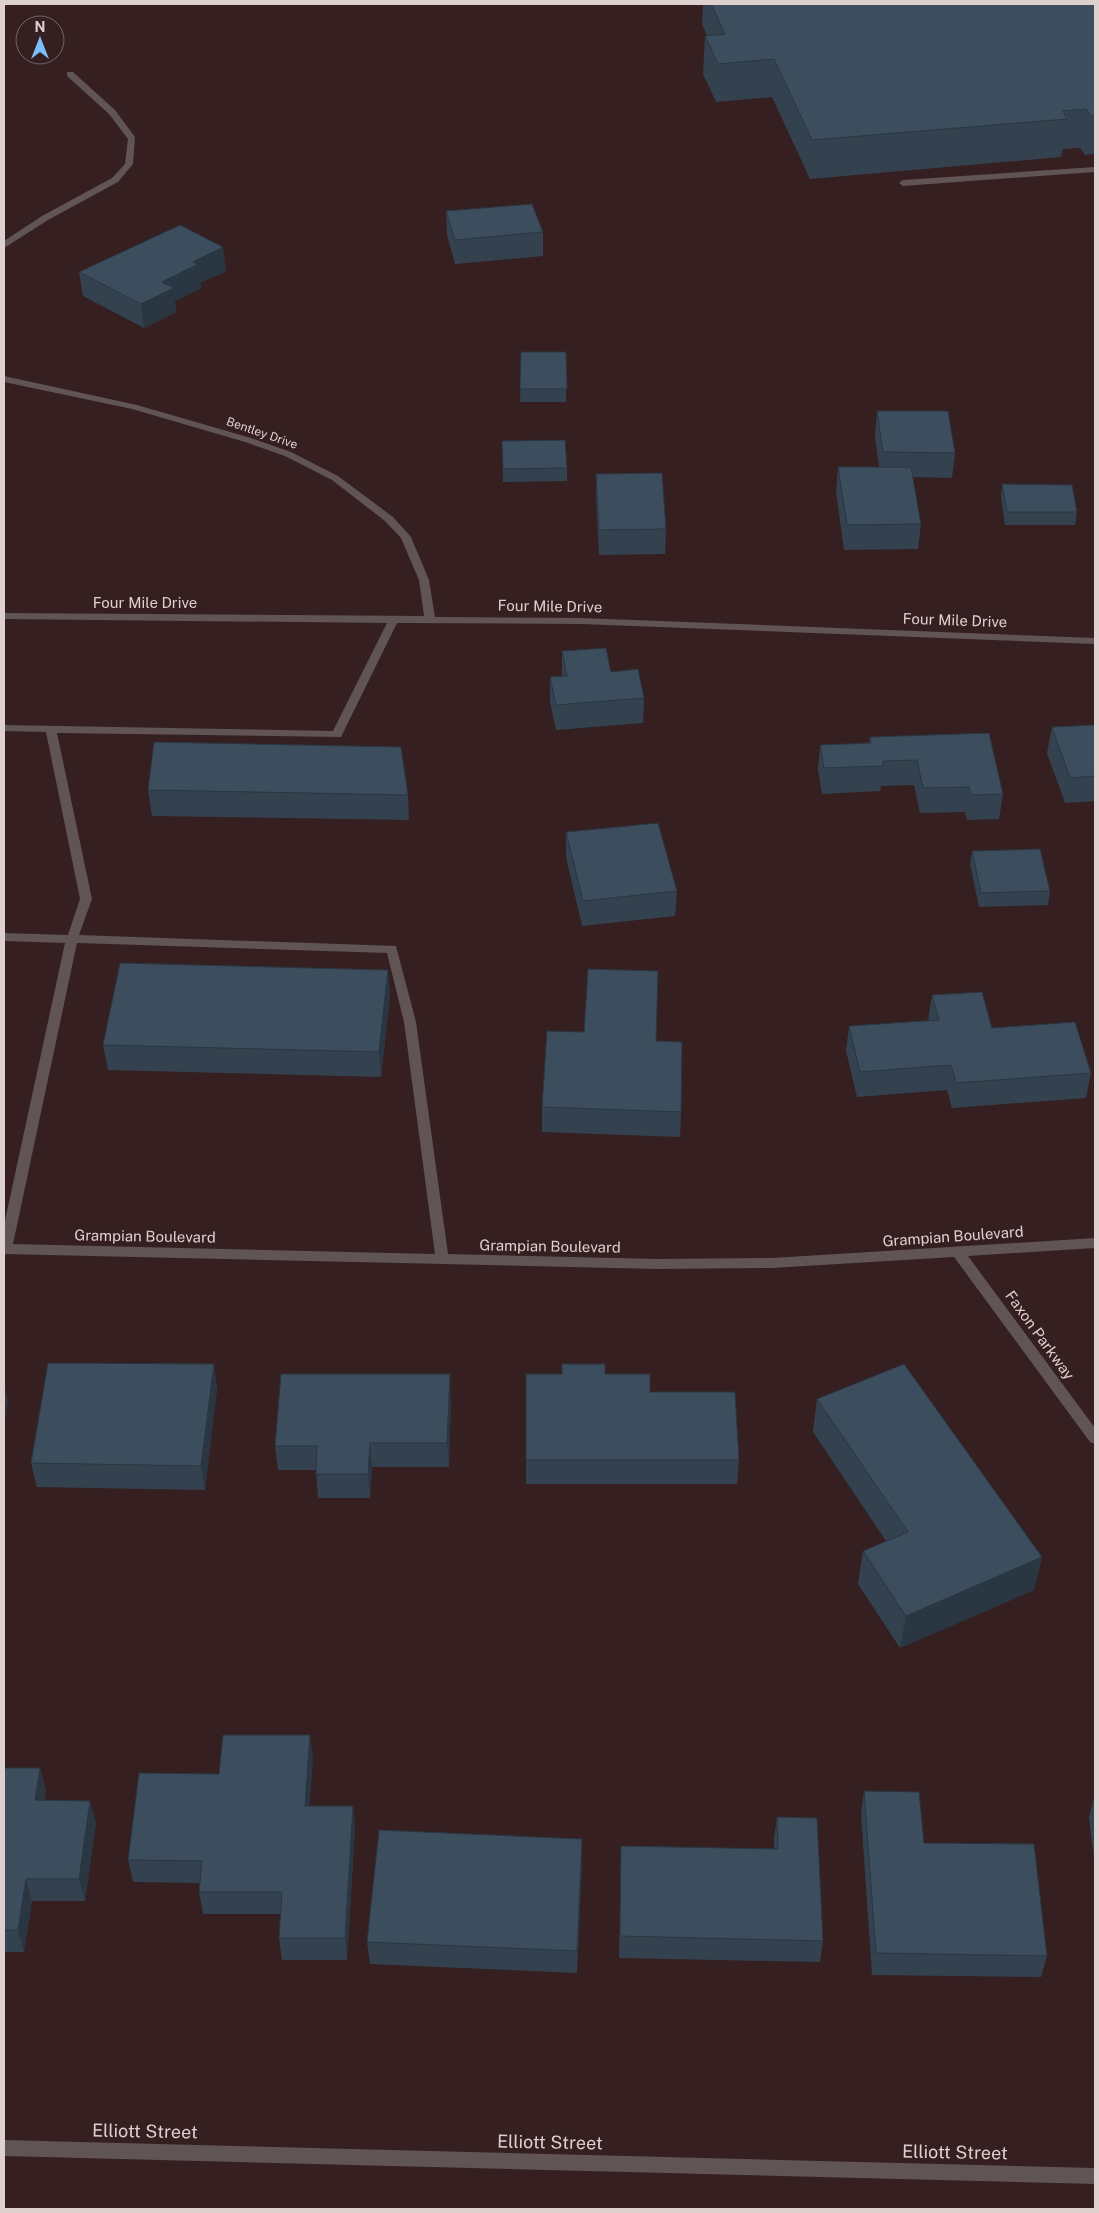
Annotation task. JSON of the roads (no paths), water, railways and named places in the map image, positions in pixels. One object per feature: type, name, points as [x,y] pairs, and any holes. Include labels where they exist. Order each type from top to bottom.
[{"type":"street","points":[[4,245],[46,218],[115,180],[129,164],[132,139],[112,112],[70,74]]},
{"type":"street","points":[[903,183],[1095,169]]},
{"type":"street","name":"Bentley Drive","points":[[4,379],[134,407],[248,440],[288,454],[335,478],[389,518],[406,537],[424,580],[430,619]]},
{"type":"street","name":"Four Mile Drive","points":[[4,616],[581,621],[1095,641]]},
{"type":"street","points":[[4,728],[337,735],[394,619]]},
{"type":"street","points":[[4,1249],[72,939],[86,900],[52,729]]},
{"type":"street","points":[[4,937],[392,949],[410,1022],[442,1260]]},
{"type":"street","name":"Grampian Boulevard","points":[[4,1249],[628,1264],[772,1264],[1095,1243]]},
{"type":"street","name":"Faxon Parkway","points":[[958,1252],[1095,1438]]},
{"type":"street","name":"Elliott Street","points":[[4,2148],[1095,2176]]}]
